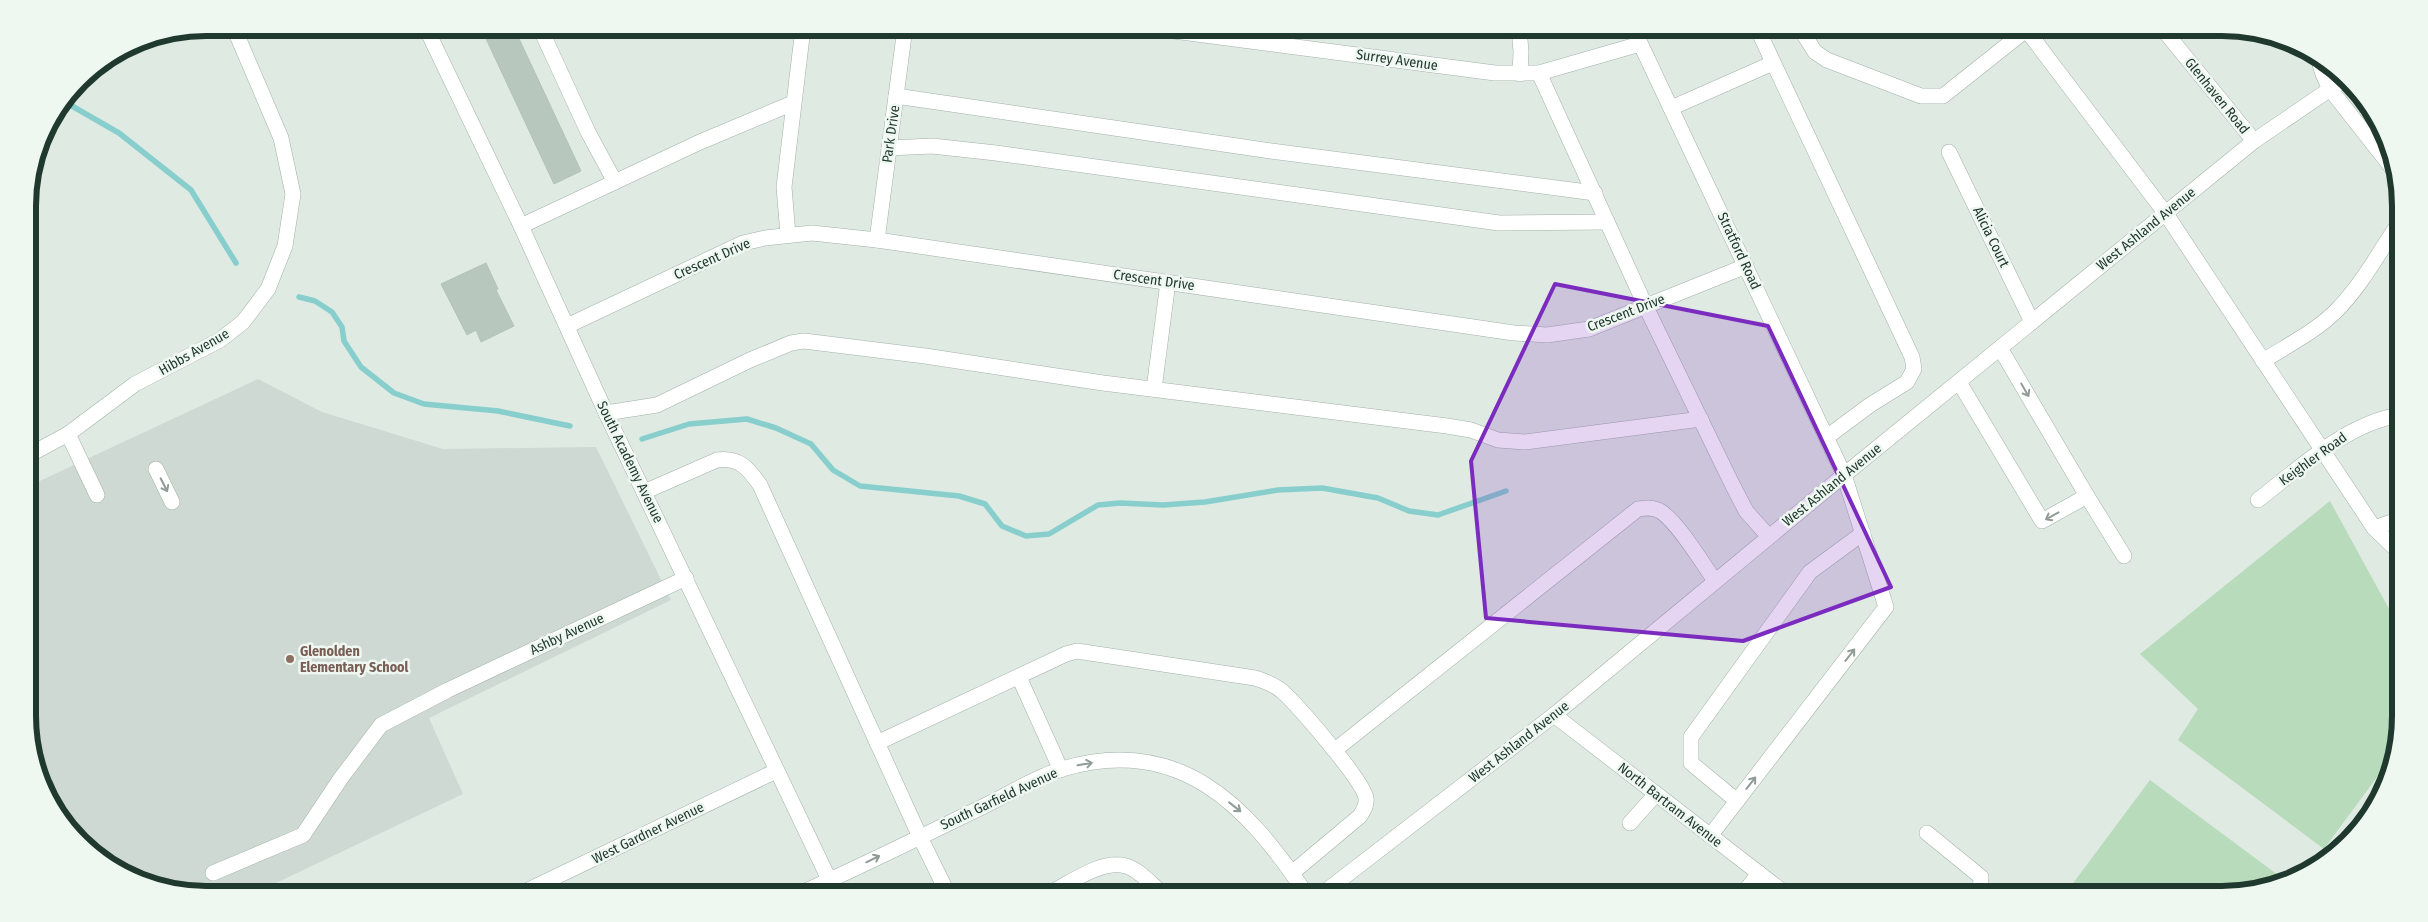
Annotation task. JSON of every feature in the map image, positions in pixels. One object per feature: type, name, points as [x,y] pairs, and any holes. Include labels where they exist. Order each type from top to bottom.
[{"type":"street","name":"Surrey Avenue","points":[[1216,36],[1495,73],[1520,74],[1539,73],[1640,44]]},
{"type":"street","points":[[1519,36],[1521,52],[1520,74]]},
{"type":"street","name":"Stratford Road","points":[[1636,36],[1844,474],[1886,607],[1737,800]]},
{"type":"street","points":[[1761,36],[1912,357],[1914,369],[1907,382],[1870,405],[1827,437]]},
{"type":"street","points":[[1805,36],[1815,52],[1827,60],[1921,96],[1932,97],[1944,96],[2016,36]]},
{"type":"street","points":[[2032,36],[2166,214],[2374,528],[2392,545]]},
{"type":"street","name":"Glenhaven Road","points":[[2169,36],[2254,141]]},
{"type":"street","name":"Hibbs Avenue","points":[[37,451],[68,434],[134,384],[220,340],[243,322],[268,289],[285,246],[293,194],[281,138],[238,37]]},
{"type":"street","name":"South Academy Avenue","points":[[430,37],[568,326],[606,413],[832,886]]},
{"type":"street","points":[[544,37],[588,132],[615,182]]},
{"type":"street","points":[[788,235],[784,187],[803,37]]},
{"type":"street","name":"Park Drive","points":[[877,240],[904,37]]},
{"type":"street","points":[[1671,108],[1773,63]]},
{"type":"street","points":[[2320,68],[2330,89],[2385,159]]},
{"type":"street","points":[[1539,73],[1646,307],[1746,511],[1769,537]]},
{"type":"street","name":"West Ashland Avenue","points":[[1333,885],[1554,715],[1844,474],[2254,141],[2339,83]]},
{"type":"street","points":[[896,96],[1281,152],[1595,193]]},
{"type":"street","points":[[521,226],[700,142],[794,103]]},
{"type":"street","points":[[889,148],[932,146],[986,152],[1498,223],[1607,222]]},
{"type":"street","name":"Alicia Court","points":[[1949,152],[2032,322]]},
{"type":"street","name":"Crescent Drive","points":[[568,326],[743,243],[812,233],[877,240],[1514,332],[1547,335],[1589,329],[1746,266]]},
{"type":"street","points":[[2263,361],[2319,325],[2335,312],[2352,294],[2392,233]]},
{"type":"street","points":[[1154,389],[1168,282]]},
{"type":"street","points":[[606,413],[657,405],[750,360],[790,343],[804,341],[1154,389],[1447,426],[1470,430],[1511,442],[1568,437],[1701,419]]},
{"type":"street","points":[[2000,348],[2124,556]]},
{"type":"street","points":[[1959,382],[2042,521],[2087,496]]},
{"type":"street","name":"Keighler Road","points":[[2258,500],[2322,450],[2349,433],[2392,418]]},
{"type":"street","points":[[68,434],[97,495]]},
{"type":"street","points":[[644,492],[717,460],[739,461],[750,471],[760,485],[944,886]]},
{"type":"street","points":[[156,469],[172,502]]},
{"type":"street","points":[[1335,750],[1458,650],[1638,509],[1650,508],[1660,511],[1670,520],[1715,582]]},
{"type":"street","points":[[2374,528],[2392,522]]},
{"type":"street","points":[[1710,836],[1737,800],[1691,763],[1691,737],[1810,572],[1863,533]]},
{"type":"street","name":"Ashby Avenue","points":[[213,873],[303,836],[341,778],[381,725],[448,690],[686,578]]},
{"type":"street","points":[[877,743],[1066,654],[1077,651],[1255,678],[1269,683],[1282,691],[1335,750],[1366,797],[1366,807],[1360,816],[1292,873]]},
{"type":"street","points":[[1019,677],[1060,770]]},
{"type":"street","name":"North Bartram Avenue","points":[[1554,715],[1774,885]]},
{"type":"street","name":"South Garfield Avenue","points":[[837,886],[920,837],[1060,770],[1110,761],[1171,768],[1196,778],[1240,809],[1300,885]]},
{"type":"street","name":"West Gardner Avenue","points":[[537,886],[776,771]]},
{"type":"street","points":[[1630,823],[1656,794]]},
{"type":"street","points":[[1926,834],[1981,877],[1981,885]]},
{"type":"street","points":[[1064,886],[1098,868],[1114,865],[1127,866],[1151,886]]},
{"type":"street","points":[[1750,885],[1759,874]]},
{"type":"highlighted area","points":[[1555,284],[1768,326],[1891,587],[1743,641],[1486,618],[1471,461]]},
{"type":"shaded area","name":"Glenolden Elementary School","points":[[258,379],[322,412],[443,449],[596,447],[671,600],[429,718],[463,794],[270,886],[206,886],[162,880],[131,868],[94,844],[78,828],[65,810],[45,770],[36,716],[36,483]]},
{"type":"green space","points":[[2330,501],[2392,614],[2392,716],[2390,738],[2384,768],[2324,849],[2178,740],[2198,709],[2140,654]]},
{"type":"green space","points":[[2150,780],[2279,876],[2266,880],[2233,885],[2072,885]]},
{"type":"building","points":[[485,37],[518,37],[581,171],[554,184]]},
{"type":"building","points":[[486,263],[498,289],[496,290],[514,326],[481,342],[476,330],[467,335],[441,284]]},
{"type":"waterway","points":[[70,105],[119,133],[191,190],[236,263]]},
{"type":"waterway","points":[[299,297],[315,301],[332,312],[342,327],[344,341],[361,367],[394,393],[424,404],[498,411],[570,426]]},
{"type":"waterway","points":[[642,439],[689,424],[747,419],[776,428],[811,444],[833,470],[860,486],[959,496],[985,504],[1002,526],[1026,536],[1049,534],[1098,505],[1120,503],[1163,505],[1205,502],[1278,490],[1322,488],[1378,498],[1409,511],[1438,515],[1506,491]]},
{"type":"place","name":"Glenolden Elementary School","points":[[290,659]]}]
